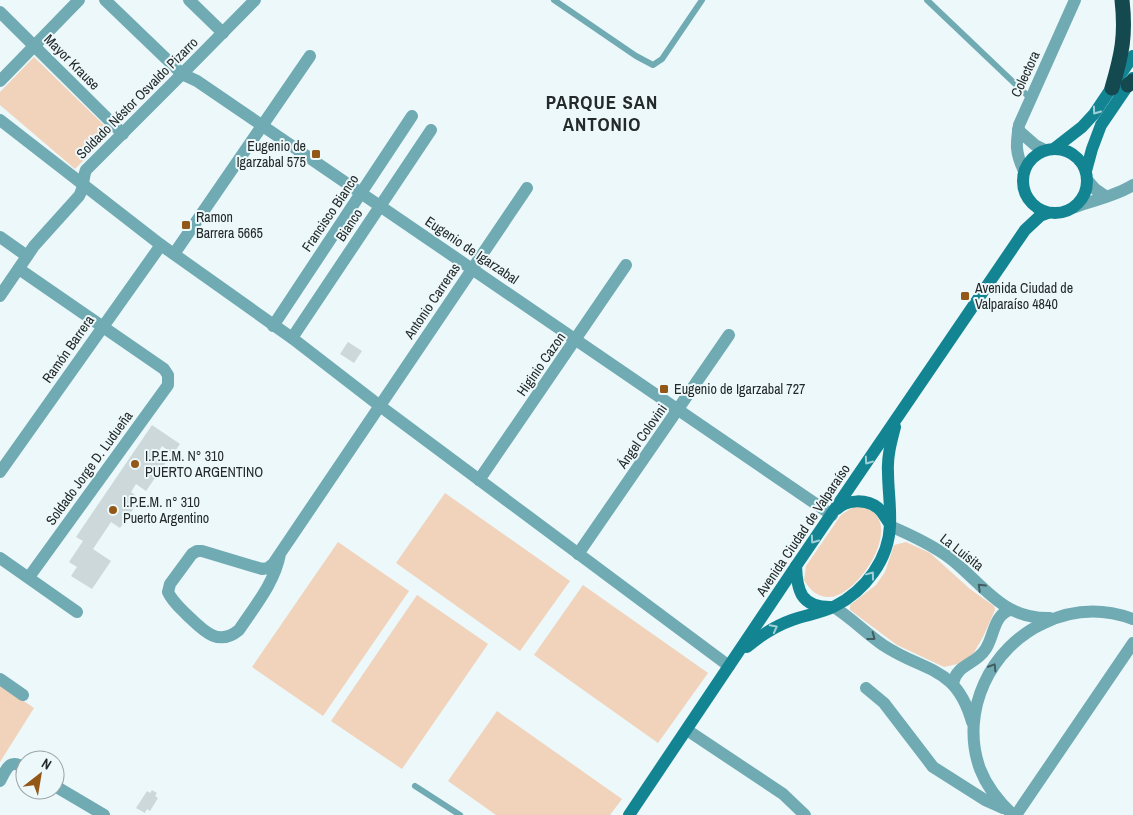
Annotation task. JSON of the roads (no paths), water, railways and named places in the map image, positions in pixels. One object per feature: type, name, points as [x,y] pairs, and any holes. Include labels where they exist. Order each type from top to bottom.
[{"type":"highway","points":[[1112,88],[1123,47],[1122,0]]},
{"type":"main road","points":[[1131,81],[1101,125],[1092,149],[1086,191],[1082,200],[1066,212],[1048,213],[1034,206],[1024,191],[1022,181],[1028,162],[1036,154],[1050,149],[1087,122],[1133,56]]},
{"type":"main road","points":[[1050,149],[1065,150],[1075,155],[1082,162],[1087,176]]},
{"type":"main road","name":"Avenida Ciudad de Valparaíso","points":[[1024,230],[1028,218],[1029,200]]},
{"type":"main road","name":"Avenida Ciudad de Valparaíso","points":[[629,815],[1024,230],[1040,216],[1048,213]]},
{"type":"main road","name":"Avenida Ciudad de Valparaíso","points":[[732,662],[758,638],[776,627],[834,607],[859,589],[874,572],[882,558],[890,526],[888,470],[896,421]]},
{"type":"main road","points":[[832,514],[841,505],[854,501],[873,504],[880,508],[890,526]]},
{"type":"main road","points":[[796,566],[800,594],[816,606],[834,607]]},
{"type":"street","points":[[0,81],[79,0]]},
{"type":"street","name":"Eugenio de Igarzabal","points":[[105,0],[182,74],[197,81],[832,514]]},
{"type":"street","points":[[189,0],[223,33]]},
{"type":"street","name":"Soldado Néstor Osvaldo Pizarro","points":[[0,296],[27,256],[79,196],[84,186],[86,170],[255,0]]},
{"type":"street","name":"Colectora","points":[[1024,171],[1016,146],[1021,118],[1075,0]]},
{"type":"street","name":"Mayor Krause","points":[[0,12],[123,134]]},
{"type":"street","points":[[174,254],[310,56]]},
{"type":"street","name":"Francisco Bianco","points":[[274,326],[412,116]]},
{"type":"street","points":[[0,120],[161,245],[292,338],[578,554],[732,662]]},
{"type":"street","name":"Bianco","points":[[292,338],[431,130]]},
{"type":"street","points":[[1018,130],[1035,145],[1050,149]]},
{"type":"street","points":[[1087,176],[1095,189],[1106,196]]},
{"type":"street","name":"Antonio Carreras","points":[[280,554],[527,188]]},
{"type":"street","points":[[1075,207],[1129,188]]},
{"type":"street","points":[[0,237],[27,256]]},
{"type":"street","name":"Ramón Barrera","points":[[0,472],[161,245]]},
{"type":"street","name":"Higinio Cazon","points":[[479,480],[626,265]]},
{"type":"street","points":[[19,269],[103,326]]},
{"type":"street","name":"Soldado Jorge D. Ludueña","points":[[29,578],[168,385],[168,375],[164,369],[103,326]]},
{"type":"street","name":"Ángel Colovini","points":[[578,554],[729,335]]},
{"type":"street","name":"La Luisita","points":[[890,526],[921,541],[951,560],[993,599],[1015,612],[1038,618],[1055,618]]},
{"type":"street","points":[[197,551],[262,569],[268,568],[280,554],[278,567],[272,579],[239,630],[232,636],[223,638],[213,636],[202,630],[175,603],[168,592],[170,584],[192,554],[197,551]]},
{"type":"street","points":[[0,558],[77,612]]},
{"type":"street","name":"La Luisita","points":[[834,607],[885,646],[905,658],[937,672],[953,683],[967,706],[974,730]]},
{"type":"street","name":"La Luisita","points":[[1012,814],[994,795],[980,769],[974,741],[975,714],[982,689],[996,662],[1022,635],[1055,618],[1068,614],[1102,611],[1133,619]]},
{"type":"street","points":[[953,683],[955,676],[960,670],[980,656],[986,649],[998,620],[1006,612],[1015,612],[1024,619],[1026,625],[1022,635]]},
{"type":"street","points":[[866,688],[884,703],[933,767],[985,800],[1012,814],[1133,643]]},
{"type":"street","points":[[0,679],[23,695]]},
{"type":"street","points":[[961,694],[971,696],[982,689]]},
{"type":"street","points":[[686,730],[783,794],[805,815]]},
{"type":"street","points":[[0,781],[8,766],[15,764]]},
{"type":"street","points":[[65,792],[99,814]]},
{"type":"lane","points":[[554,0],[636,56],[653,65],[662,59],[702,0]]},
{"type":"lane","points":[[927,0],[1030,98]]},
{"type":"lane","points":[[415,786],[460,815]]},
{"type":"place","name":"Eugenio de Igarzabal 575","points":[[316,154]]},
{"type":"place","name":"Ramon Barrera 5665","points":[[186,225]]},
{"type":"place","name":"Avenida Ciudad de Valparaíso 4840","points":[[965,296]]},
{"type":"place","name":"Eugenio de Igarzabal 727","points":[[664,389]]},
{"type":"place","name":"I.P.E.M. N° 310 PUERTO ARGENTINO","points":[[135,464]]},
{"type":"place","name":"I.P.E.M. n° 310 Puerto Argentino","points":[[113,510]]},
{"type":"district","name":"PARQUE SAN ANTONIO","points":[[602,113]]}]
